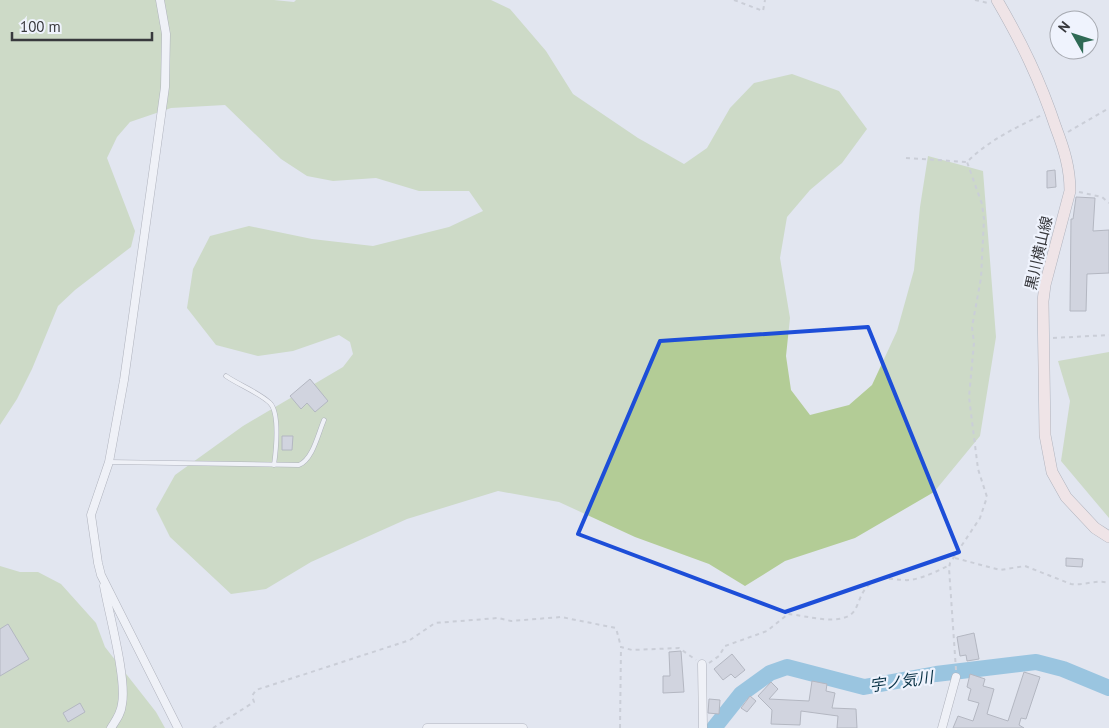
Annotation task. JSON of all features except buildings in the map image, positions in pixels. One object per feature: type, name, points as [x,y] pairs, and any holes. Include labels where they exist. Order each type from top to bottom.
[{"type":"main road","name":"黒川横山線","points":[[997,0],[1036,70],[1060,137],[1070,175],[1070,191],[1045,286],[1043,339],[1045,435],[1052,472],[1066,496],[1096,528],[1109,537]]},
{"type":"street","points":[[160,0],[166,34],[165,88],[137,297],[109,462],[92,515],[98,564],[102,575],[178,728]]},
{"type":"street","points":[[102,575],[122,679],[123,702],[119,715],[110,728]]},
{"type":"street","points":[[702,664],[703,728]]},
{"type":"street","points":[[942,728],[956,677]]},
{"type":"street","points":[[427,728],[523,728]]},
{"type":"lane","points":[[226,376],[270,404],[274,413],[277,448],[274,464]]},
{"type":"lane","points":[[109,462],[299,465],[304,463],[324,420]]},
{"type":"path","points":[[734,0],[762,11],[765,0]]},
{"type":"path","points":[[1060,137],[1109,108]]},
{"type":"path","points":[[906,158],[967,162],[979,150],[1002,134],[1051,111]]},
{"type":"path","points":[[621,647],[632,650],[679,648],[702,664],[708,664],[719,656],[725,646],[766,631],[788,614],[803,615],[816,620],[833,620],[848,616],[856,609],[866,587],[877,580],[910,580],[950,565],[955,558],[980,518],[987,497],[978,469],[968,397],[974,343],[972,326],[981,278],[984,218],[977,185],[967,162]]},
{"type":"path","points":[[1070,191],[1102,197],[1109,202]]},
{"type":"path","points":[[1043,339],[1109,335]]},
{"type":"path","points":[[955,558],[1000,570],[1025,566],[1071,584],[1079,585],[1103,581],[1109,583]]},
{"type":"path","points":[[950,565],[955,666]]},
{"type":"path","points":[[213,728],[254,702],[252,696],[256,690],[410,640],[436,623],[498,618],[511,621],[561,617],[616,628],[621,647],[620,728]]},
{"type":"highlighted area","points":[[868,327],[959,552],[785,612],[578,534],[660,341]]},
{"type":"green space","points":[[0,0],[274,0],[294,2],[296,0],[491,0],[510,9],[546,51],[573,94],[638,138],[684,164],[707,148],[730,108],[754,83],[792,74],[839,91],[867,129],[842,163],[810,190],[787,217],[780,258],[790,318],[786,356],[791,390],[810,415],[849,405],[872,385],[897,331],[914,270],[920,207],[928,156],[983,171],[996,337],[980,436],[934,492],[855,538],[785,561],[745,586],[709,564],[635,537],[559,502],[498,491],[407,519],[311,562],[266,589],[231,594],[170,537],[156,509],[175,475],[243,426],[343,367],[353,354],[350,342],[339,335],[293,351],[258,356],[216,345],[187,308],[193,269],[210,236],[249,226],[312,239],[373,246],[449,227],[483,211],[469,191],[419,191],[376,178],[333,181],[307,176],[281,159],[225,105],[171,108],[130,122],[117,137],[107,158],[135,231],[131,247],[75,290],[58,306],[32,369],[17,399],[0,425]]},
{"type":"green space","points":[[1109,352],[1109,518],[1061,461],[1070,401],[1058,361]]},
{"type":"green space","points":[[0,566],[20,572],[38,572],[61,584],[96,623],[105,647],[156,712],[165,728],[0,728]]},
{"type":"waterway","name":"宇ノ気川","points":[[714,728],[741,694],[770,673],[787,667],[864,687],[936,674],[1036,662],[1063,669],[1109,688]]}]
